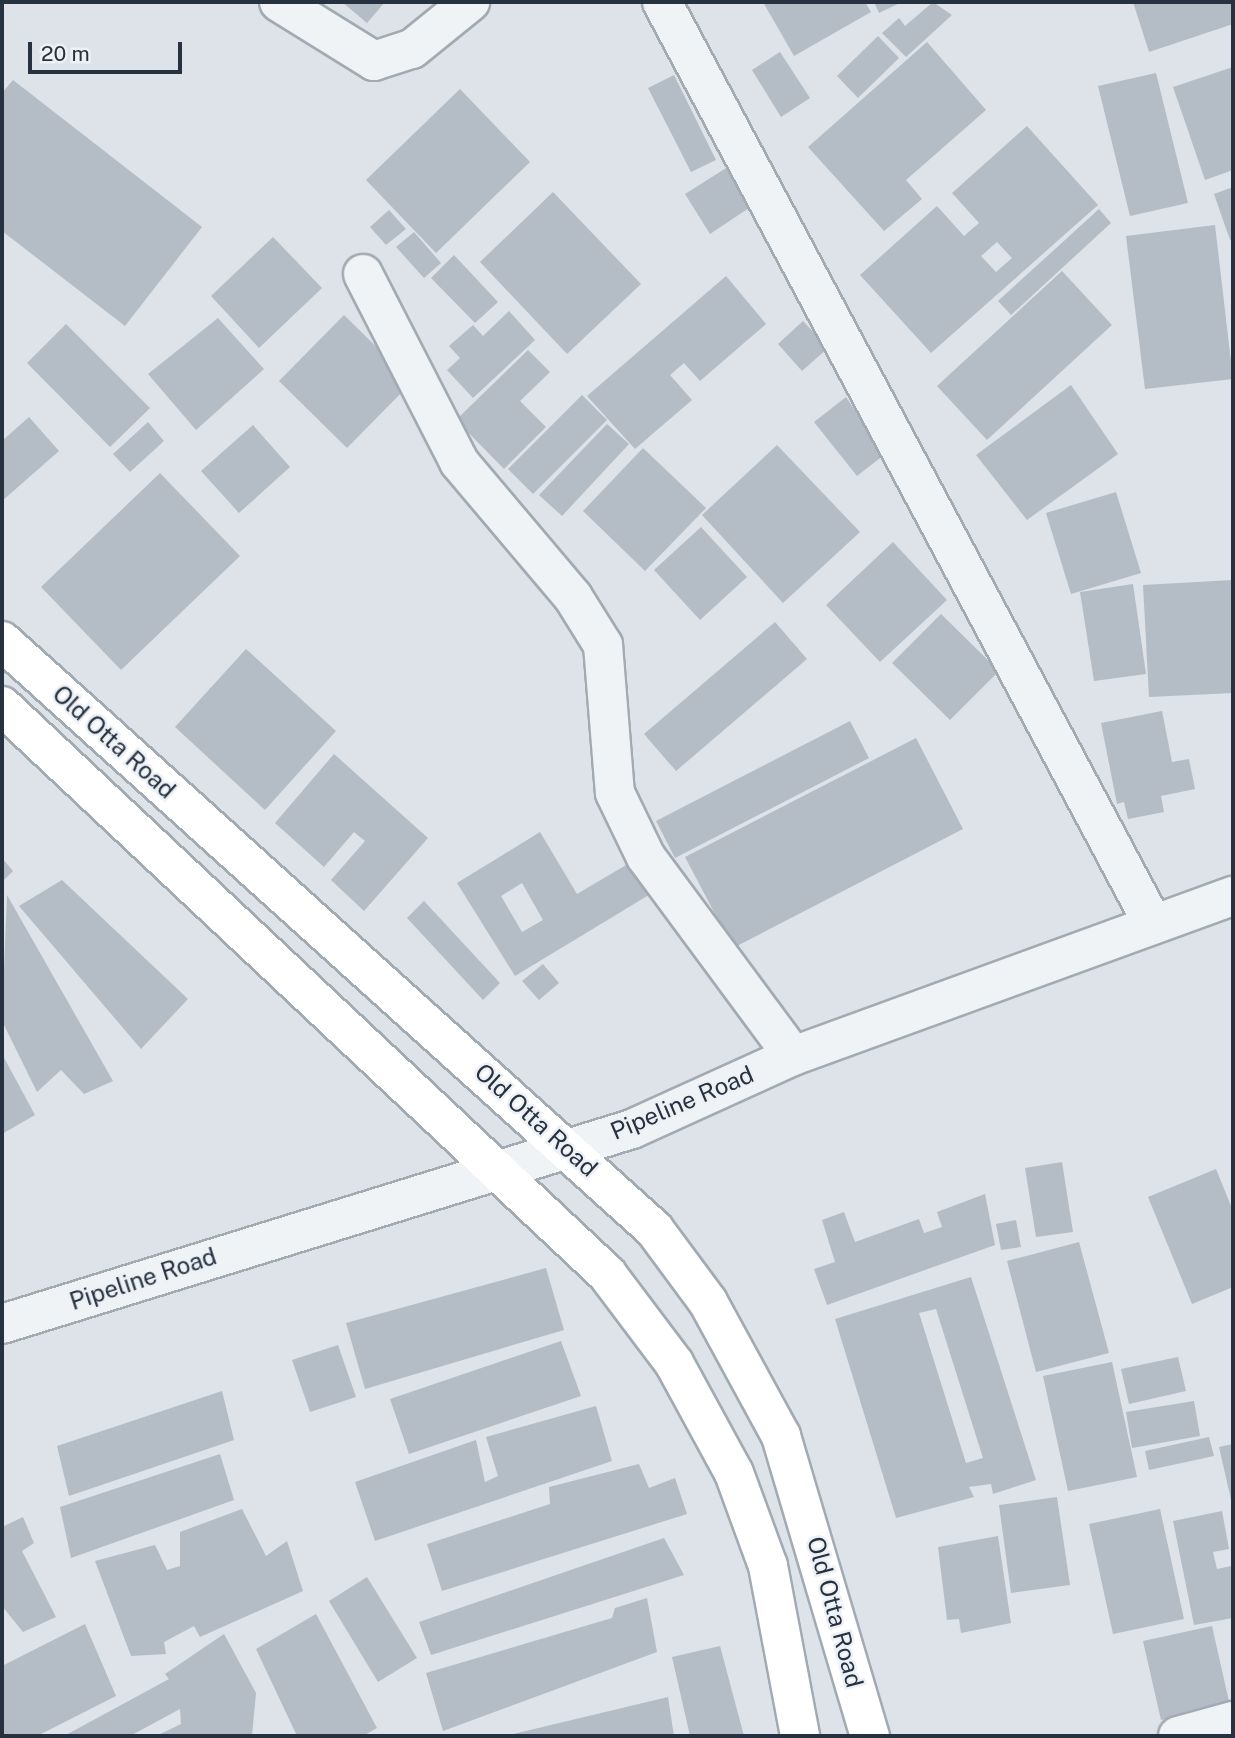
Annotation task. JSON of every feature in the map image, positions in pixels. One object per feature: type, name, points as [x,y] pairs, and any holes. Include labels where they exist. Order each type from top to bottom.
[{"type":"main road","name":"Old Otta Road","points":[[2,641],[567,1146],[654,1229],[708,1302],[755,1381],[809,1516],[870,1736]]},
{"type":"main road","name":"Old Otta Road","points":[[2,706],[499,1167],[607,1273],[674,1363],[734,1473],[768,1566],[800,1736]]},
{"type":"street","points":[[279,2],[374,61],[412,49],[470,2]]},
{"type":"street","points":[[662,2],[1153,924]]},
{"type":"street","points":[[363,274],[459,462],[573,597],[603,645],[615,793],[646,858],[793,1056]]},
{"type":"street","name":"Pipeline Road","points":[[2,1324],[499,1167],[632,1129],[793,1056],[1233,896]]},
{"type":"street","points":[[1178,1736],[1233,1721]]},
{"type":"building","points":[[342,2],[385,2],[367,23]]},
{"type":"building","points":[[763,2],[865,2],[871,12],[794,56]]},
{"type":"building","points":[[874,2],[902,2],[879,13]]},
{"type":"building","points":[[933,2],[952,15],[906,57],[882,33],[899,18],[905,26]]},
{"type":"building","points":[[1133,2],[1233,2],[1233,24],[1149,52]]},
{"type":"building","points":[[878,36],[899,58],[858,98],[837,76]]},
{"type":"building","points":[[927,42],[986,110],[906,180],[922,199],[884,231],[808,147]]},
{"type":"building","points":[[780,52],[810,98],[781,117],[752,70]]},
{"type":"building","points":[[1233,67],[1233,170],[1205,180],[1173,87]]},
{"type":"building","points":[[1156,73],[1188,203],[1130,216],[1098,86]]},
{"type":"building","points":[[674,75],[716,160],[691,172],[648,88]]},
{"type":"building","points":[[13,80],[202,227],[125,326],[2,231],[2,93]]},
{"type":"building","points":[[460,89],[530,162],[436,253],[366,180]]},
{"type":"building","points":[[1027,126],[1098,205],[931,353],[860,275],[937,206],[964,236],[979,223],[952,193]],"holes":[[[997,242],[1012,258],[996,272],[981,256]]]},
{"type":"building","points":[[731,165],[755,204],[710,234],[685,194]]},
{"type":"building","points":[[1233,187],[1233,239],[1230,240],[1214,194]]},
{"type":"building","points":[[553,192],[641,284],[567,354],[480,262]]},
{"type":"building","points":[[1099,209],[1111,223],[1011,315],[998,301]]},
{"type":"building","points":[[389,210],[406,229],[386,245],[370,227]]},
{"type":"building","points":[[1215,225],[1233,379],[1145,389],[1126,236]]},
{"type":"building","points":[[414,232],[441,263],[424,278],[396,247]]},
{"type":"building","points":[[273,237],[322,288],[259,348],[211,296]]},
{"type":"building","points":[[454,255],[498,302],[475,323],[431,278]]},
{"type":"building","points":[[1062,271],[1112,325],[987,440],[937,386]]},
{"type":"building","points":[[726,276],[766,324],[700,381],[684,363],[670,375],[692,400],[635,449],[587,396]]},
{"type":"building","points":[[509,311],[535,340],[473,398],[447,370],[460,358],[449,346],[473,325],[483,336]]},
{"type":"building","points":[[344,315],[412,382],[347,448],[279,381]]},
{"type":"building","points":[[218,318],[264,369],[196,430],[148,374]]},
{"type":"building","points":[[803,321],[828,348],[802,371],[778,344]]},
{"type":"building","points":[[66,324],[150,408],[110,447],[27,363]]},
{"type":"building","points":[[528,350],[550,372],[520,401],[546,427],[504,469],[456,420]]},
{"type":"building","points":[[1071,385],[1118,454],[1027,520],[976,455]]},
{"type":"building","points":[[582,395],[607,420],[533,494],[508,469]]},
{"type":"building","points":[[846,397],[884,455],[857,476],[814,422]]},
{"type":"building","points":[[29,417],[59,451],[2,501],[2,441]]},
{"type":"building","points":[[148,422],[164,441],[130,472],[113,454]]},
{"type":"building","points":[[607,424],[629,444],[562,516],[539,495]]},
{"type":"building","points":[[253,425],[290,467],[239,513],[201,471]]},
{"type":"building","points":[[777,445],[860,532],[783,603],[702,515]]},
{"type":"building","points":[[643,448],[706,508],[645,571],[583,511]]},
{"type":"building","points":[[160,473],[240,556],[121,670],[41,587]]},
{"type":"building","points":[[1116,492],[1141,573],[1071,594],[1046,513]]},
{"type":"building","points":[[701,527],[747,577],[700,620],[654,570]]},
{"type":"building","points":[[893,542],[947,600],[880,662],[826,605]]},
{"type":"building","points":[[1233,580],[1233,693],[1149,697],[1143,585]]},
{"type":"building","points":[[1133,584],[1146,674],[1094,681],[1080,592]]},
{"type":"building","points":[[941,614],[999,671],[950,720],[892,663]]},
{"type":"building","points":[[775,622],[807,659],[676,771],[644,734]]},
{"type":"building","points":[[246,649],[336,731],[265,810],[175,727]]},
{"type":"building","points":[[1162,711],[1172,762],[1189,759],[1195,789],[1161,796],[1164,812],[1128,819],[1124,802],[1117,804],[1101,723]]},
{"type":"building","points":[[850,721],[869,758],[675,858],[656,821]]},
{"type":"building","points":[[916,738],[963,829],[733,948],[685,857]]},
{"type":"building","points":[[334,754],[428,838],[364,911],[331,880],[365,841],[354,832],[324,867],[275,823]]},
{"type":"building","points":[[540,832],[577,894],[643,855],[662,887],[515,976],[457,883]],"holes":[[[522,883],[543,920],[522,932],[501,896]]]},
{"type":"building","points":[[2,858],[13,871],[2,882]]},
{"type":"building","points":[[62,880],[188,999],[141,1049],[19,906]]},
{"type":"building","points":[[7,895],[113,1081],[84,1094],[61,1070],[37,1092],[2,1021]]},
{"type":"building","points":[[424,901],[500,983],[483,1000],[407,918]]},
{"type":"building","points":[[543,964],[559,983],[539,1000],[522,981]]},
{"type":"building","points":[[2,1054],[35,1115],[2,1134]]},
{"type":"building","points":[[1062,1162],[1073,1232],[1036,1237],[1025,1168]]},
{"type":"building","points":[[1216,1169],[1233,1211],[1233,1287],[1192,1304],[1148,1197]]},
{"type":"building","points":[[985,1194],[995,1245],[827,1305],[814,1269],[835,1262],[822,1220],[844,1212],[855,1242],[919,1219],[924,1233],[942,1227],[937,1212]]},
{"type":"building","points":[[1016,1220],[1021,1247],[1001,1250],[996,1224]]},
{"type":"building","points":[[1079,1242],[1109,1353],[1036,1372],[1007,1261]]},
{"type":"building","points":[[546,1268],[564,1330],[365,1389],[346,1323]]},
{"type":"building","points":[[971,1277],[1036,1480],[993,1494],[991,1484],[969,1487],[974,1497],[896,1518],[835,1319]],"holes":[[[936,1309],[983,1458],[966,1463],[919,1313]]]},
{"type":"building","points":[[561,1341],[581,1396],[409,1454],[390,1399]]},
{"type":"building","points":[[338,1345],[356,1397],[310,1412],[292,1360]]},
{"type":"building","points":[[1178,1357],[1186,1391],[1129,1404],[1121,1369]]},
{"type":"building","points":[[1112,1362],[1137,1477],[1068,1491],[1043,1376]]},
{"type":"building","points":[[222,1391],[234,1440],[69,1496],[57,1446]]},
{"type":"building","points":[[1194,1401],[1200,1436],[1132,1448],[1126,1412]]},
{"type":"building","points":[[596,1406],[612,1461],[375,1541],[355,1482],[476,1440],[485,1482],[498,1476],[486,1437]]},
{"type":"building","points":[[1209,1437],[1214,1456],[1149,1470],[1145,1451]]},
{"type":"building","points":[[1233,1444],[1233,1504],[1232,1504],[1219,1447]]},
{"type":"building","points":[[220,1454],[234,1500],[71,1558],[60,1507]]},
{"type":"building","points":[[639,1464],[649,1488],[675,1478],[687,1514],[442,1591],[427,1544],[550,1504],[549,1487]]},
{"type":"building","points":[[1057,1497],[1070,1585],[1011,1593],[999,1505]]},
{"type":"building","points":[[242,1509],[266,1556],[287,1541],[303,1591],[200,1637],[194,1626],[164,1642],[166,1654],[131,1656],[95,1561],[155,1545],[167,1570],[180,1566],[180,1532]]},
{"type":"building","points":[[1160,1509],[1184,1619],[1113,1634],[1089,1524]]},
{"type":"building","points":[[1222,1511],[1229,1549],[1213,1552],[1217,1569],[1231,1566],[1233,1618],[1194,1625],[1173,1521]]},
{"type":"building","points":[[23,1517],[34,1543],[22,1551],[56,1617],[23,1632],[2,1606],[2,1527]]},
{"type":"building","points":[[998,1536],[1011,1623],[961,1633],[959,1619],[947,1620],[938,1547]]},
{"type":"building","points":[[664,1538],[684,1575],[431,1655],[419,1622]]},
{"type":"building","points":[[367,1577],[417,1658],[378,1682],[329,1601]]},
{"type":"building","points":[[647,1598],[657,1652],[443,1731],[426,1673],[612,1618],[615,1608]]},
{"type":"building","points":[[316,1614],[377,1728],[363,1736],[297,1736],[256,1649]]},
{"type":"building","points":[[85,1624],[116,1696],[37,1736],[2,1736],[2,1666]]},
{"type":"building","points":[[1212,1626],[1230,1706],[1161,1720],[1143,1641]]},
{"type":"building","points":[[224,1634],[256,1693],[252,1736],[156,1736],[181,1724],[180,1709],[130,1736],[64,1736],[169,1679],[165,1674]]},
{"type":"building","points":[[720,1646],[744,1736],[690,1736],[672,1657]]},
{"type":"building","points":[[668,1697],[674,1736],[509,1736],[509,1735]]}]
